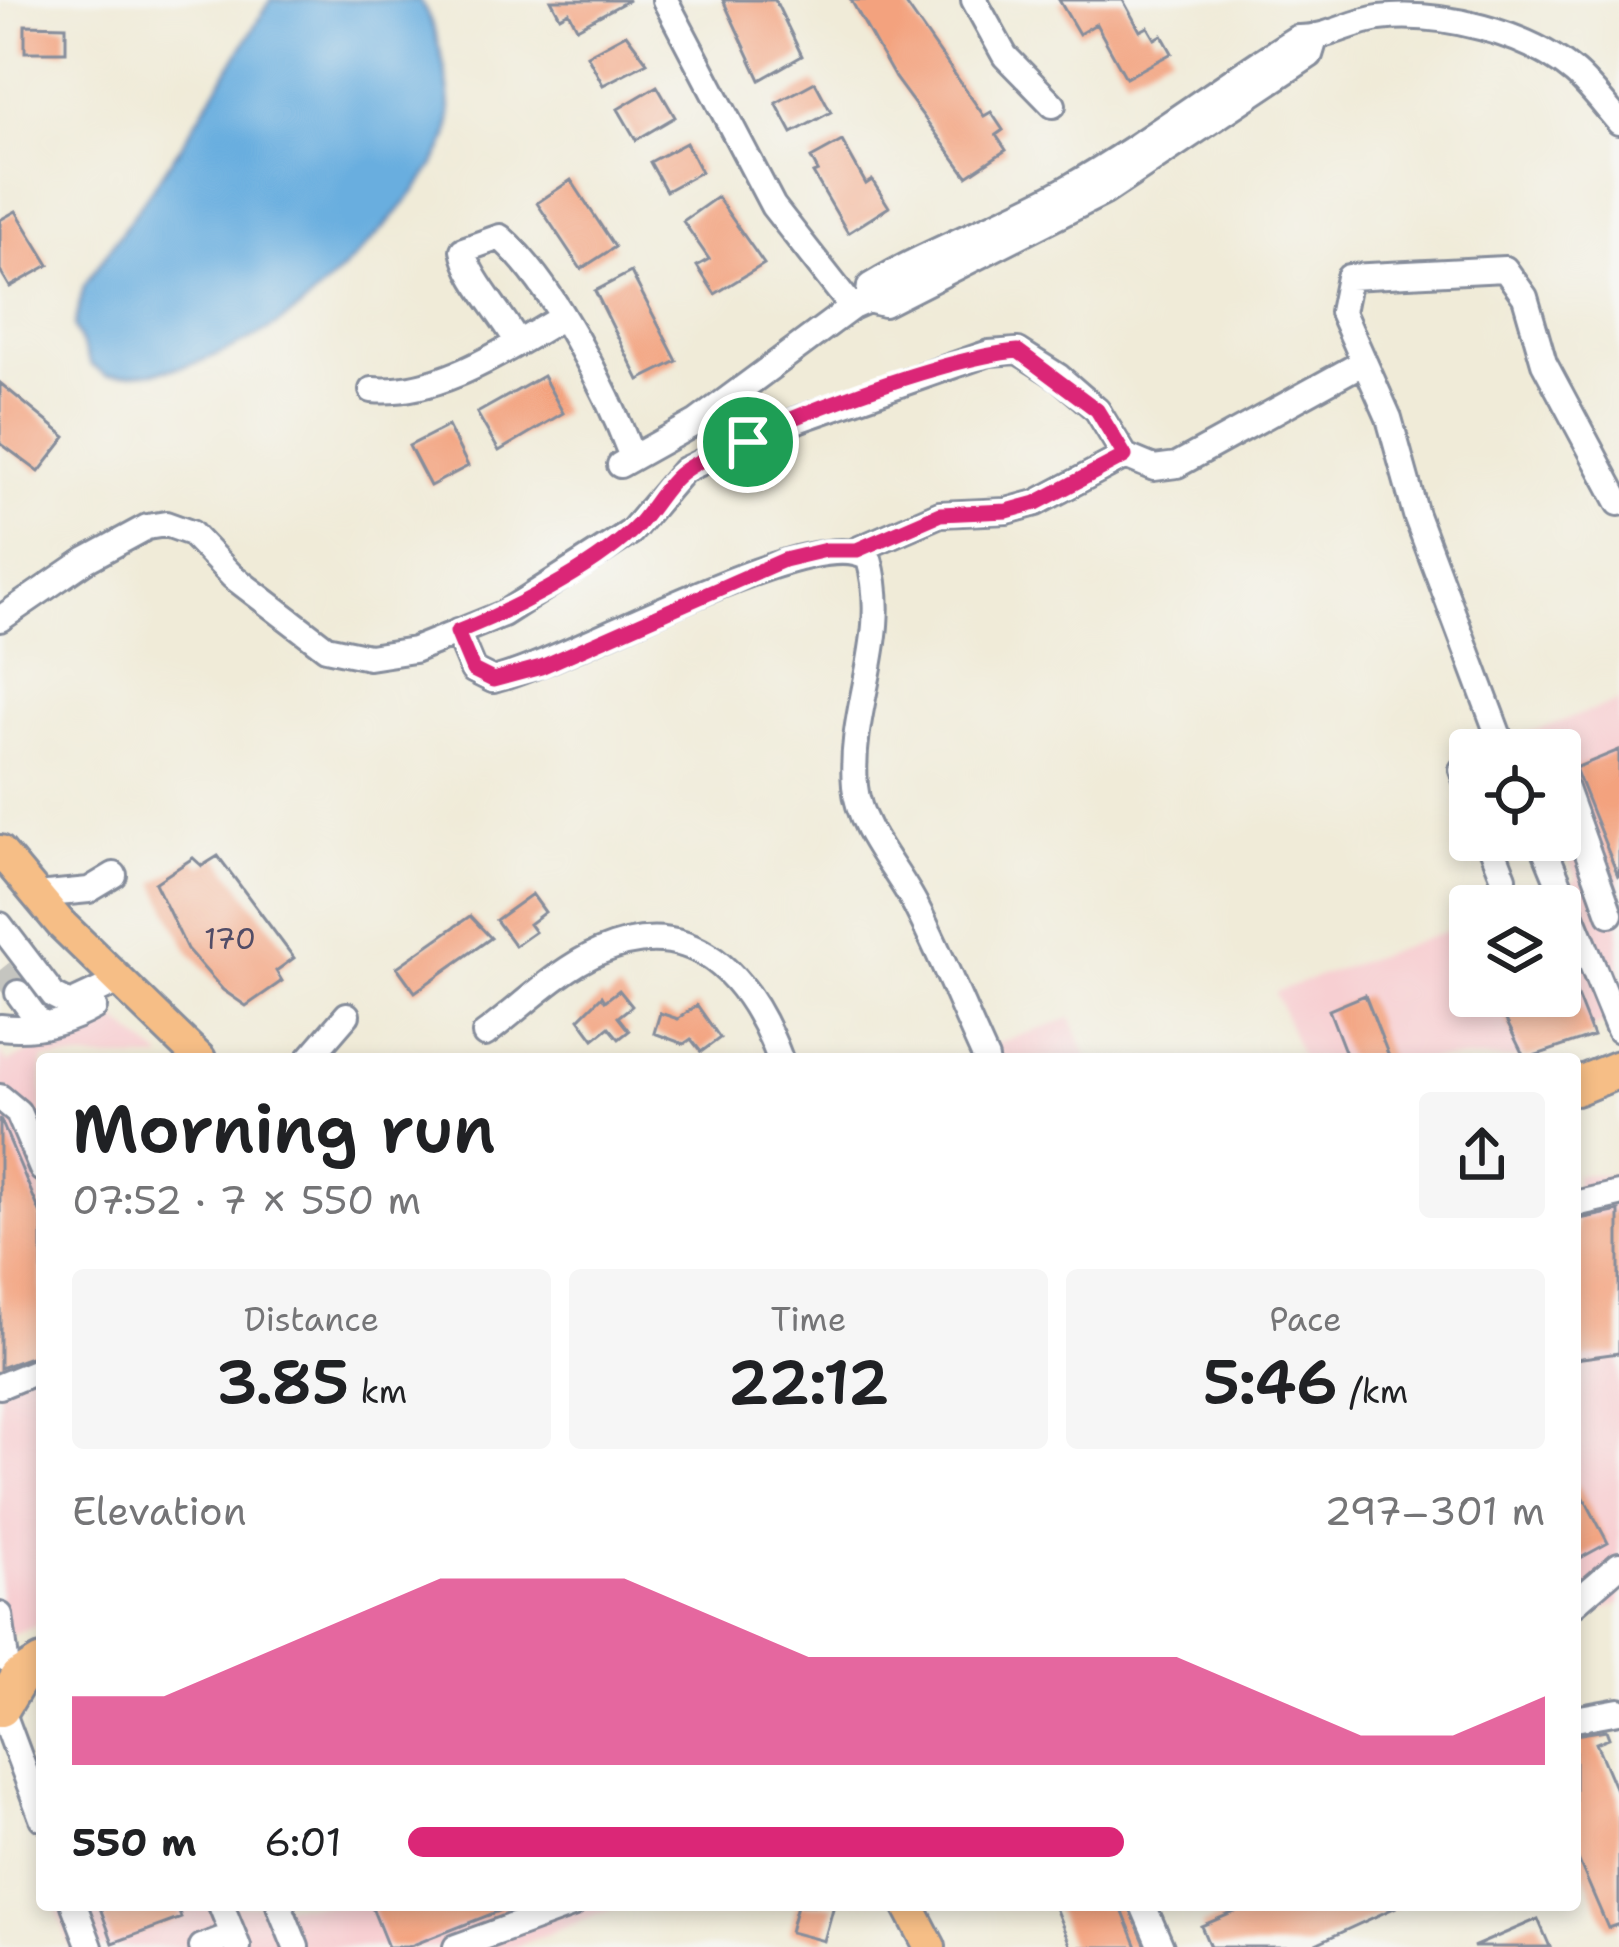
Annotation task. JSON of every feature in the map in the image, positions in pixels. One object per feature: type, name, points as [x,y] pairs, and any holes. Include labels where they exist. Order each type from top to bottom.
[{"type":"highway","points":[[1581,1085],[1619,1069]]},
{"type":"highway","points":[[1,1709],[19,1678],[10,1662]]},
{"type":"highway","points":[[1,1709],[36,1694]]},
{"type":"main road","points":[[0,851],[118,982],[194,1053]]},
{"type":"main road","points":[[911,1911],[930,1947]]},
{"type":"street","points":[[665,0],[773,206],[860,304]]},
{"type":"street","points":[[974,0],[1005,56],[1053,105]]},
{"type":"street","points":[[518,343],[496,302],[467,271],[463,250],[480,240],[500,237],[514,250],[561,318],[626,461],[697,422],[860,304],[870,286],[928,252],[998,226],[1068,188],[1152,138],[1297,38],[1315,38],[1378,18],[1457,11],[1574,71],[1619,122]]},
{"type":"street","points":[[1496,729],[1342,312],[1349,277],[1505,268],[1525,297],[1544,363],[1617,492]]},
{"type":"street","points":[[372,389],[405,393],[432,385],[561,318]]},
{"type":"street","points":[[0,619],[86,560],[147,527],[166,524],[191,533],[232,576],[326,648],[369,657],[414,650],[502,614],[631,532],[684,470],[800,419],[989,353],[1018,351],[1059,377],[1097,410],[1125,456],[1154,468],[1177,465],[1364,362]]},
{"type":"street","points":[[457,632],[473,670],[493,680],[541,667],[784,560],[826,550],[857,550],[940,514],[1007,511],[1036,503],[1125,456]]},
{"type":"street","points":[[857,550],[869,559],[878,617],[854,751],[856,792],[873,834],[916,905],[983,1053]]},
{"type":"street","points":[[1581,833],[1610,914]]},
{"type":"street","points":[[1497,861],[1504,878]]},
{"type":"street","points":[[1550,861],[1619,1030]]},
{"type":"street","points":[[37,896],[89,890],[114,874]]},
{"type":"street","points":[[0,907],[62,991],[61,999]]},
{"type":"street","points":[[0,925],[70,1004],[118,982]]},
{"type":"street","points":[[485,1034],[596,953],[630,942],[667,941],[712,958],[747,987],[777,1053]]},
{"type":"street","points":[[0,1028],[68,1021],[101,1003],[118,982]]},
{"type":"street","points":[[18,993],[42,1026]]},
{"type":"street","points":[[314,1053],[347,1015]]},
{"type":"street","points":[[0,1097],[18,1112],[36,1155]]},
{"type":"street","points":[[1581,1203],[1619,1194]]},
{"type":"street","points":[[0,1386],[36,1372]]},
{"type":"street","points":[[1581,1598],[1619,1564]]},
{"type":"street","points":[[0,1615],[10,1662]]},
{"type":"street","points":[[1,1709],[36,1793]]},
{"type":"street","points":[[1581,1718],[1619,1711]]},
{"type":"street","points":[[76,1911],[90,1947]]},
{"type":"street","points":[[202,1947],[236,1941],[224,1911]]},
{"type":"street","points":[[281,1911],[296,1947]]},
{"type":"street","points":[[456,1947],[555,1911]]},
{"type":"street","points":[[1146,1911],[1162,1947]]},
{"type":"shaded area","points":[[1619,701],[1619,1017],[1532,1053],[1300,1053],[1275,992],[1449,930],[1449,1017],[1581,1017],[1581,885],[1564,885],[1577,879],[1569,861],[1581,861],[1581,729],[1540,729]]},
{"type":"shaded area","points":[[109,1014],[157,1053],[36,1053],[36,1625],[0,1639],[0,1051],[7,1063]]},
{"type":"shaded area","points":[[1071,1018],[1086,1053],[996,1053],[993,1045]]},
{"type":"shaded area","points":[[1581,1174],[1619,1176],[1619,1604],[1581,1620]]},
{"type":"shaded area","points":[[57,1911],[607,1911],[514,1947],[70,1947]]},
{"type":"water","points":[[271,0],[419,0],[433,28],[444,69],[450,110],[446,142],[422,182],[386,226],[287,318],[194,363],[157,372],[106,375],[91,365],[74,327],[84,286],[178,151]]},
{"type":"building","points":[[551,0],[629,0],[577,28],[569,12],[560,17]]},
{"type":"building","points":[[723,0],[775,0],[802,56],[760,80]]},
{"type":"building","points":[[851,0],[903,0],[984,116],[991,112],[1003,130],[996,135],[1006,150],[967,176],[895,78]]},
{"type":"building","points":[[1059,0],[1123,0],[1140,31],[1148,27],[1155,39],[1162,35],[1172,53],[1126,78],[1096,24],[1079,34]]},
{"type":"building","points":[[25,25],[66,26],[66,52],[25,52]]},
{"type":"building","points":[[626,34],[647,62],[603,85],[587,55]]},
{"type":"building","points":[[815,82],[831,112],[792,133],[776,103]]},
{"type":"building","points":[[657,86],[675,117],[636,140],[618,109]]},
{"type":"building","points":[[842,141],[866,184],[872,180],[889,207],[848,233],[813,173],[818,171],[811,158]]},
{"type":"building","points":[[686,143],[701,172],[666,191],[650,162]]},
{"type":"building","points":[[571,180],[615,247],[581,269],[537,203]]},
{"type":"building","points":[[717,197],[764,264],[715,294],[697,266],[709,259],[683,221]]},
{"type":"building","points":[[16,211],[49,265],[10,287],[0,270],[0,220]]},
{"type":"building","points":[[631,272],[677,361],[639,380],[595,291]]},
{"type":"building","points":[[543,376],[563,413],[499,451],[477,413]]},
{"type":"building","points":[[0,383],[66,437],[39,472],[0,443]]},
{"type":"building","points":[[448,426],[468,466],[430,486],[409,446]]},
{"type":"building","points":[[1619,750],[1619,876],[1581,783],[1581,766]]},
{"type":"building","points":[[218,856],[294,958],[276,971],[282,981],[246,1006],[223,990],[187,949],[155,883],[193,858],[202,866]]},
{"type":"building","points":[[532,894],[545,912],[529,924],[535,932],[515,946],[496,920]]},
{"type":"building","points":[[470,916],[491,938],[415,992],[397,967]]},
{"type":"building","points":[[619,990],[632,1006],[618,1017],[629,1031],[619,1039],[609,1027],[594,1039],[579,1019],[602,996],[605,1001]]},
{"type":"building","points":[[1365,995],[1388,1053],[1346,1053],[1329,1010]]},
{"type":"building","points":[[697,1005],[720,1038],[701,1052],[691,1039],[684,1044],[654,1033],[660,1013],[678,1019]]},
{"type":"building","points":[[1581,1006],[1593,1036],[1543,1053],[1522,1053],[1505,1018],[1581,1017]]},
{"type":"building","points":[[0,1118],[36,1203],[36,1355],[0,1368]]},
{"type":"building","points":[[1619,1211],[1619,1353],[1581,1358],[1581,1219]]},
{"type":"building","points":[[1581,1492],[1608,1543],[1581,1558]]},
{"type":"building","points":[[1606,1730],[1609,1738],[1596,1743],[1619,1797],[1619,1924],[1608,1928],[1581,1866],[1581,1734]]},
{"type":"building","points":[[101,1911],[179,1911],[181,1918],[113,1943]]},
{"type":"building","points":[[373,1911],[499,1911],[408,1947],[388,1947]]},
{"type":"building","points":[[795,1911],[832,1911],[824,1941],[790,1932]]},
{"type":"building","points":[[1056,1911],[1122,1911],[1137,1947],[1071,1947]]},
{"type":"building","points":[[1237,1911],[1387,1911],[1309,1947],[1210,1947],[1201,1926]]},
{"type":"building","points":[[1538,1919],[1550,1947],[1473,1947]]},
{"type":"tunnel","points":[[0,970],[18,993]]},
{"type":"route","points":[[1018,351],[1059,377],[1097,410],[1125,456],[1036,503],[1007,511],[980,508],[940,514],[857,550],[826,550],[742,575],[541,667],[493,680],[473,670],[457,632],[502,614],[631,532],[684,470],[748,442],[905,380],[989,353],[1018,351]]}]
